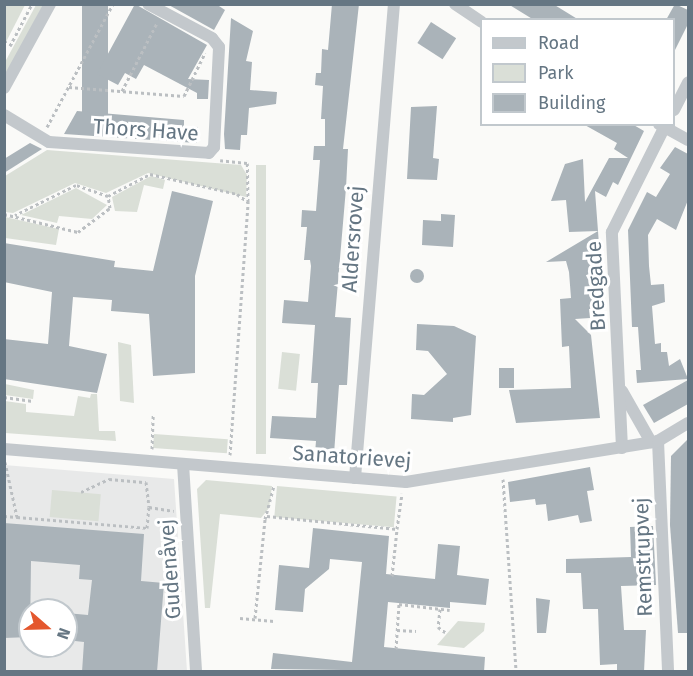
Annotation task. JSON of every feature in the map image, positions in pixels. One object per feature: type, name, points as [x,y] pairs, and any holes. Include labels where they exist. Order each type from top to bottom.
[{"type":"street","points":[[4,88],[50,4]]},
{"type":"street","points":[[148,4],[212,38]]},
{"type":"street","name":"Aldersrovej","points":[[355,478],[394,4]]},
{"type":"street","points":[[455,4],[480,21]]},
{"type":"street","name":"Thors Have","points":[[4,115],[41,138],[209,153],[214,147],[219,56],[212,38]]},
{"type":"street","points":[[675,108],[688,82]]},
{"type":"street","points":[[663,126],[688,140]]},
{"type":"street","name":"Bredgade","points":[[622,448],[612,232],[663,126]]},
{"type":"street","name":"Bredgade","points":[[620,387],[654,442]]},
{"type":"street","name":"Sanatorievej","points":[[4,449],[406,483],[654,442],[688,423]]},
{"type":"street","name":"Remstrupvej","points":[[654,442],[668,672]]},
{"type":"street","name":"Gudenåvej","points":[[183,464],[196,672]]},
{"type":"path","points":[[8,50],[32,4]]},
{"type":"path","points":[[41,138],[113,4]]},
{"type":"path","points":[[122,91],[163,12]]},
{"type":"path","points":[[69,87],[184,96],[212,38]]},
{"type":"path","points":[[4,41],[10,44]]},
{"type":"path","points":[[209,153],[216,159],[247,163],[248,202],[230,467]]},
{"type":"path","points":[[15,215],[76,185],[108,196],[150,174],[237,194],[248,202]]},
{"type":"path","points":[[4,214],[78,232],[110,208],[108,196]]},
{"type":"path","points":[[4,397],[33,401]]},
{"type":"path","points":[[152,461],[153,415]]},
{"type":"path","points":[[4,454],[5,471],[17,517]]},
{"type":"path","points":[[502,468],[516,672]]},
{"type":"path","points":[[255,618],[267,516],[275,471]]},
{"type":"path","points":[[4,516],[147,528],[149,507],[146,482],[109,479],[81,492]]},
{"type":"path","points":[[392,576],[401,500]]},
{"type":"path","points":[[149,507],[186,512]]},
{"type":"path","points":[[267,516],[398,529]]},
{"type":"path","points":[[396,649],[399,604],[450,610]]},
{"type":"path","points":[[440,609],[438,627],[445,632]]},
{"type":"path","points":[[240,618],[274,621]]},
{"type":"path","points":[[397,630],[416,631]]},
{"type":"shaded area","points":[[4,465],[174,479],[187,671],[5,671]]},
{"type":"green space","points":[[4,5],[25,5],[5,44]]},
{"type":"green space","points":[[36,5],[43,5],[5,77],[5,62]]},
{"type":"green space","points":[[47,150],[241,165],[247,175],[246,197],[148,173],[106,193],[75,183],[13,213],[5,212],[5,176]]},
{"type":"green space","points":[[256,165],[266,165],[266,454],[256,454]]},
{"type":"green space","points":[[151,176],[165,180],[163,189],[144,185],[137,212],[115,211],[112,197]]},
{"type":"green space","points":[[76,188],[107,205],[92,219],[59,216],[57,223],[21,215]]},
{"type":"green space","points":[[5,217],[59,229],[56,245],[5,238]]},
{"type":"green space","points":[[118,342],[131,345],[134,403],[120,401]]},
{"type":"green space","points":[[282,352],[300,354],[296,391],[278,389]]},
{"type":"green space","points":[[5,384],[34,390],[33,399],[5,395]]},
{"type":"green space","points":[[91,394],[97,394],[99,431],[115,431],[116,441],[5,433],[5,401],[26,404],[26,412],[74,416],[78,396],[90,398]]},
{"type":"green space","points":[[154,434],[228,439],[227,453],[153,448]]},
{"type":"green space","points":[[206,480],[272,486],[269,508],[261,518],[220,514],[210,608],[205,608],[197,489]]},
{"type":"green space","points":[[277,486],[397,496],[394,527],[274,517]]},
{"type":"green space","points":[[52,490],[101,494],[98,521],[50,517]]},
{"type":"green space","points":[[458,621],[485,623],[484,631],[464,648],[437,645]]},
{"type":"building","points":[[82,4],[108,4],[108,131],[82,131]]},
{"type":"building","points":[[135,4],[207,45],[188,79],[209,80],[208,99],[197,99],[197,93],[144,65],[136,79],[125,73],[118,85],[97,74]]},
{"type":"building","points":[[167,4],[216,4],[225,10],[214,30]]},
{"type":"building","points":[[332,4],[359,4],[343,149],[348,149],[335,317],[351,318],[347,385],[339,385],[334,454],[315,453],[316,441],[270,438],[272,416],[316,418],[318,383],[311,383],[315,325],[282,323],[284,300],[308,302],[311,266],[310,260],[304,260],[307,227],[301,227],[302,210],[316,211],[320,160],[313,160],[314,146],[325,146],[325,119],[321,119],[323,86],[315,85],[316,73],[321,73],[322,49],[328,50]]},
{"type":"building","points":[[508,4],[553,4],[576,18],[531,18]]},
{"type":"building","points":[[675,4],[688,10],[688,24],[675,50],[675,18],[667,18]]},
{"type":"building","points":[[231,18],[253,31],[246,61],[252,62],[250,90],[277,92],[276,104],[249,108],[247,135],[241,135],[240,150],[225,149]]},
{"type":"building","points":[[431,22],[456,38],[443,59],[417,43]]},
{"type":"building","points":[[437,106],[433,158],[439,159],[437,180],[407,179],[411,107]]},
{"type":"building","points":[[77,111],[184,120],[184,126],[198,127],[197,143],[64,134]]},
{"type":"building","points":[[587,126],[635,126],[644,131],[618,185],[613,182],[606,197],[595,191],[598,231],[569,232],[566,200],[551,201],[565,164],[583,159],[585,202],[609,158],[628,158],[614,149],[617,143]]},
{"type":"building","points":[[30,143],[42,149],[4,173],[4,159]]},
{"type":"building","points":[[675,147],[688,154],[688,200],[676,230],[657,219],[648,235],[649,266],[651,285],[664,284],[665,302],[652,306],[655,344],[661,343],[661,352],[667,352],[669,366],[680,359],[688,379],[637,383],[636,370],[641,370],[638,327],[632,327],[628,230],[647,192],[656,197],[670,174],[660,168]]},
{"type":"building","points":[[172,191],[213,201],[195,276],[195,373],[153,376],[149,314],[111,311],[112,300],[73,297],[69,346],[107,354],[97,393],[4,379],[4,339],[48,344],[52,292],[4,282],[4,243],[115,261],[114,267],[153,271]]},
{"type":"building","points":[[441,214],[455,215],[453,247],[422,245],[423,220],[441,221]]},
{"type":"building","points":[[598,231],[600,259],[591,260],[594,309],[589,309],[590,318],[575,319],[591,335],[600,418],[516,423],[509,390],[571,388],[569,346],[562,347],[560,299],[571,298],[569,272],[566,261],[546,262]]},
{"type":"building","points":[[414,269],[420,269],[424,276],[420,283],[414,283],[410,279],[410,273]]},
{"type":"building","points":[[417,324],[454,326],[476,336],[471,415],[453,418],[453,422],[411,419],[412,394],[424,395],[447,374],[428,351],[416,350]]},
{"type":"building","points":[[499,368],[514,368],[514,388],[499,388]]},
{"type":"building","points":[[688,380],[688,404],[654,423],[643,405]]},
{"type":"building","points":[[688,439],[688,633],[678,633],[670,525],[671,456]]},
{"type":"building","points":[[590,467],[594,490],[587,491],[592,521],[580,523],[578,515],[548,521],[546,504],[536,505],[535,499],[510,502],[508,482]]},
{"type":"building","points":[[4,523],[144,534],[141,581],[164,583],[157,672],[82,672],[84,642],[78,641],[78,614],[88,615],[92,580],[79,579],[80,565],[31,561],[31,598],[18,598],[18,637],[4,638]]},
{"type":"building","points":[[653,526],[656,585],[621,586],[624,630],[646,630],[644,672],[617,672],[617,664],[600,665],[598,609],[583,609],[581,573],[566,573],[566,559],[631,557],[630,527]]},
{"type":"building","points":[[313,528],[389,536],[386,574],[435,579],[438,544],[460,546],[457,575],[489,579],[486,605],[450,602],[450,608],[388,602],[384,647],[485,657],[484,672],[271,669],[273,653],[352,662],[362,562],[330,559],[329,569],[305,589],[303,612],[275,610],[279,565],[309,568]]},
{"type":"building","points":[[536,598],[550,600],[546,633],[537,633]]}]
